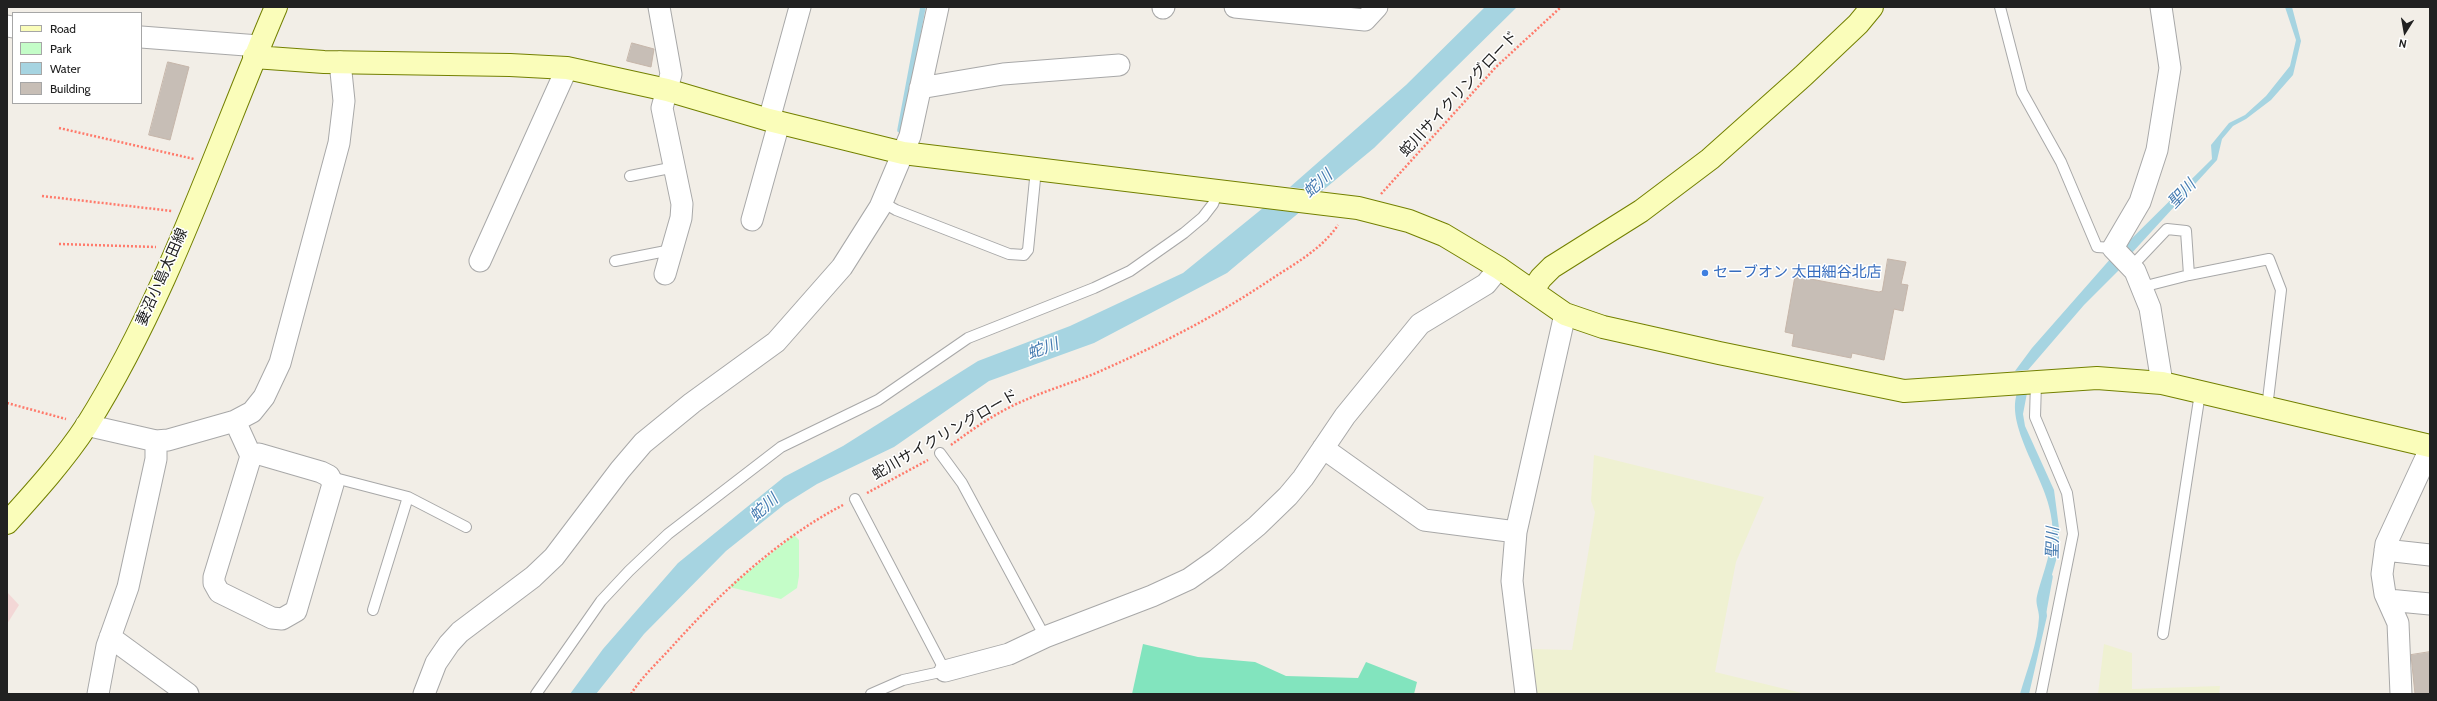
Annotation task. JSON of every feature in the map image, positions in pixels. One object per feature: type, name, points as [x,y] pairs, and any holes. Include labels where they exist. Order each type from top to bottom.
[{"type":"street","name":"妻沼小島太田線","points":[[7,523],[46,479],[86,425],[134,338],[191,214],[276,7]]},
{"type":"street","points":[[659,7],[671,74],[662,108],[682,204],[672,253],[665,274]]},
{"type":"street","points":[[752,220],[800,7]]},
{"type":"street","points":[[424,694],[436,663],[448,644],[460,632],[533,577],[554,557],[620,470],[643,443],[692,403],[776,342],[842,267],[882,202],[910,136],[938,7]]},
{"type":"street","points":[[1235,7],[1365,20],[1378,7]]},
{"type":"street","points":[[1532,291],[1541,278],[1552,267],[1641,211],[1710,159],[1804,76],[1858,24],[1872,7]]},
{"type":"street","points":[[2161,7],[2170,68],[2157,150],[2140,202],[2113,248],[2131,267],[2142,287],[2150,308],[2162,383]]},
{"type":"street","points":[[142,37],[340,62],[510,65],[567,68],[667,90],[774,121],[903,153],[1250,193],[1341,214],[1384,213],[1409,221],[1444,236],[1499,268],[1565,314],[1603,327],[1904,391],[2097,378],[2162,383],[2430,446]]},
{"type":"street","points":[[86,425],[156,441],[168,440],[234,421],[252,412],[264,397],[280,363],[340,137],[344,101],[340,62]]},
{"type":"street","points":[[920,88],[1003,74],[1119,65]]},
{"type":"street","points":[[480,261],[567,68]]},
{"type":"street","points":[[945,671],[1009,654],[1045,637],[1152,596],[1189,579],[1251,531],[1283,501],[1303,478],[1345,416],[1420,324],[1486,284],[1499,268]]},
{"type":"street","points":[[1526,694],[1512,581],[1516,532],[1565,314]]},
{"type":"street","points":[[234,421],[251,456],[214,577],[214,583],[219,592],[272,618],[282,619],[296,611],[332,492],[333,484],[329,476],[259,454],[251,456]]},
{"type":"street","points":[[98,694],[110,637],[128,587],[156,459],[156,441]]},
{"type":"street","points":[[1323,448],[1424,520],[1516,532]]},
{"type":"street","points":[[2401,694],[2398,623],[2388,600],[2382,574],[2386,544],[2430,449]]},
{"type":"street","points":[[2385,550],[2430,555]]},
{"type":"street","points":[[2388,600],[2430,604]]},
{"type":"street","points":[[110,637],[188,694]]},
{"type":"lane","points":[[2000,7],[2022,92],[2061,162],[2097,247],[2113,248]]},
{"type":"lane","points":[[630,176],[675,167]]},
{"type":"lane","points":[[882,202],[896,210],[1009,254],[1024,255],[1028,250],[1036,169]]},
{"type":"lane","points":[[536,694],[601,601],[629,571],[668,534],[781,447],[878,400],[968,338],[1088,291],[1130,271],[1184,233],[1203,217],[1213,204],[1219,189]]},
{"type":"lane","points":[[2131,267],[2167,229],[2186,231],[2189,275]]},
{"type":"lane","points":[[615,261],[666,251],[672,253]]},
{"type":"lane","points":[[2142,287],[2189,275],[2269,259],[2281,290],[2267,408]]},
{"type":"lane","points":[[2036,382],[2035,417],[2067,494],[2073,534],[2041,694]]},
{"type":"lane","points":[[2163,634],[2200,393]]},
{"type":"lane","points":[[940,453],[962,483],[1045,637]]},
{"type":"lane","points":[[329,476],[408,497],[466,527]]},
{"type":"lane","points":[[373,610],[408,497]]},
{"type":"lane","points":[[855,499],[945,671],[903,680],[871,694]]},
{"type":"path","name":"蛇川サイクリングロード","points":[[1376,200],[1496,67],[1561,7]]},
{"type":"path","points":[[59,128],[212,163]]},
{"type":"path","points":[[42,196],[191,214]]},
{"type":"path","name":"蛇川サイクリングロード","points":[[631,694],[691,625],[729,587],[817,518],[940,453],[980,423],[1023,401],[1084,378],[1158,345],[1231,306],[1309,254],[1329,238],[1341,214]]},
{"type":"path","points":[[59,244],[176,247]]},
{"type":"path","points":[[7,403],[86,425]]},
{"type":"shaded area","points":[[7,592],[19,605],[7,624]]},
{"type":"green space","points":[[1594,455],[1764,497],[1736,562],[1715,672],[1806,694],[1535,694],[1531,649],[1572,650],[1595,512],[1591,501]]},
{"type":"green space","points":[[794,535],[799,540],[799,576],[797,588],[781,599],[729,587]]},
{"type":"green space","points":[[1143,644],[1198,657],[1255,662],[1286,676],[1358,678],[1366,662],[1417,682],[1414,694],[1132,694]]},
{"type":"green space","points":[[2104,644],[2132,653],[2132,689],[2220,686],[2219,694],[2098,694]]},
{"type":"water","name":"蛇川","points":[[1485,7],[1517,7],[1374,148],[1322,191],[1290,187],[1406,85]]},
{"type":"water","points":[[2285,7],[2292,7],[2301,41],[2293,75],[2271,100],[2246,119],[2233,126],[2222,139],[2217,160],[2130,255],[2122,248],[2212,159],[2211,145],[2229,123],[2245,115],[2266,96],[2290,66],[2296,40]]},
{"type":"water","name":"蛇川","points":[[1263,208],[1301,211],[1227,273],[1094,343],[989,381],[894,447],[817,484],[785,504],[726,551],[644,634],[596,694],[570,694],[603,649],[678,563],[784,477],[843,446],[978,361],[1070,326],[1183,273]]},
{"type":"water","points":[[2112,257],[2122,267],[2084,305],[2028,370],[2015,371],[2032,348]]},
{"type":"water","points":[[2017,393],[2027,393],[2023,414],[2025,426],[2054,490],[2059,528],[2059,550],[2045,599],[2047,616],[2029,694],[2020,694],[2037,636],[2039,617],[2037,599],[2039,587],[2050,551],[2052,522],[2044,490],[2022,439],[2017,423],[2015,407]]},
{"type":"building","points":[[632,43],[654,49],[651,67],[627,61]]},
{"type":"building","points":[[168,62],[189,67],[170,140],[149,135]]},
{"type":"building","points":[[1888,259],[1906,262],[1901,284],[1908,285],[1903,311],[1894,309],[1884,360],[1852,353],[1851,358],[1792,346],[1794,334],[1785,332],[1795,276],[1879,292],[1882,291]]},
{"type":"building","points":[[2430,652],[2430,694],[2415,694],[2411,655]]},
{"type":"waterway","points":[[900,130],[923,7]]},
{"type":"waterway","name":"聖川","points":[[2044,610],[2050,577]]},
{"type":"place","name":"セーブオン 太田細谷北店","points":[[1705,273]]}]
